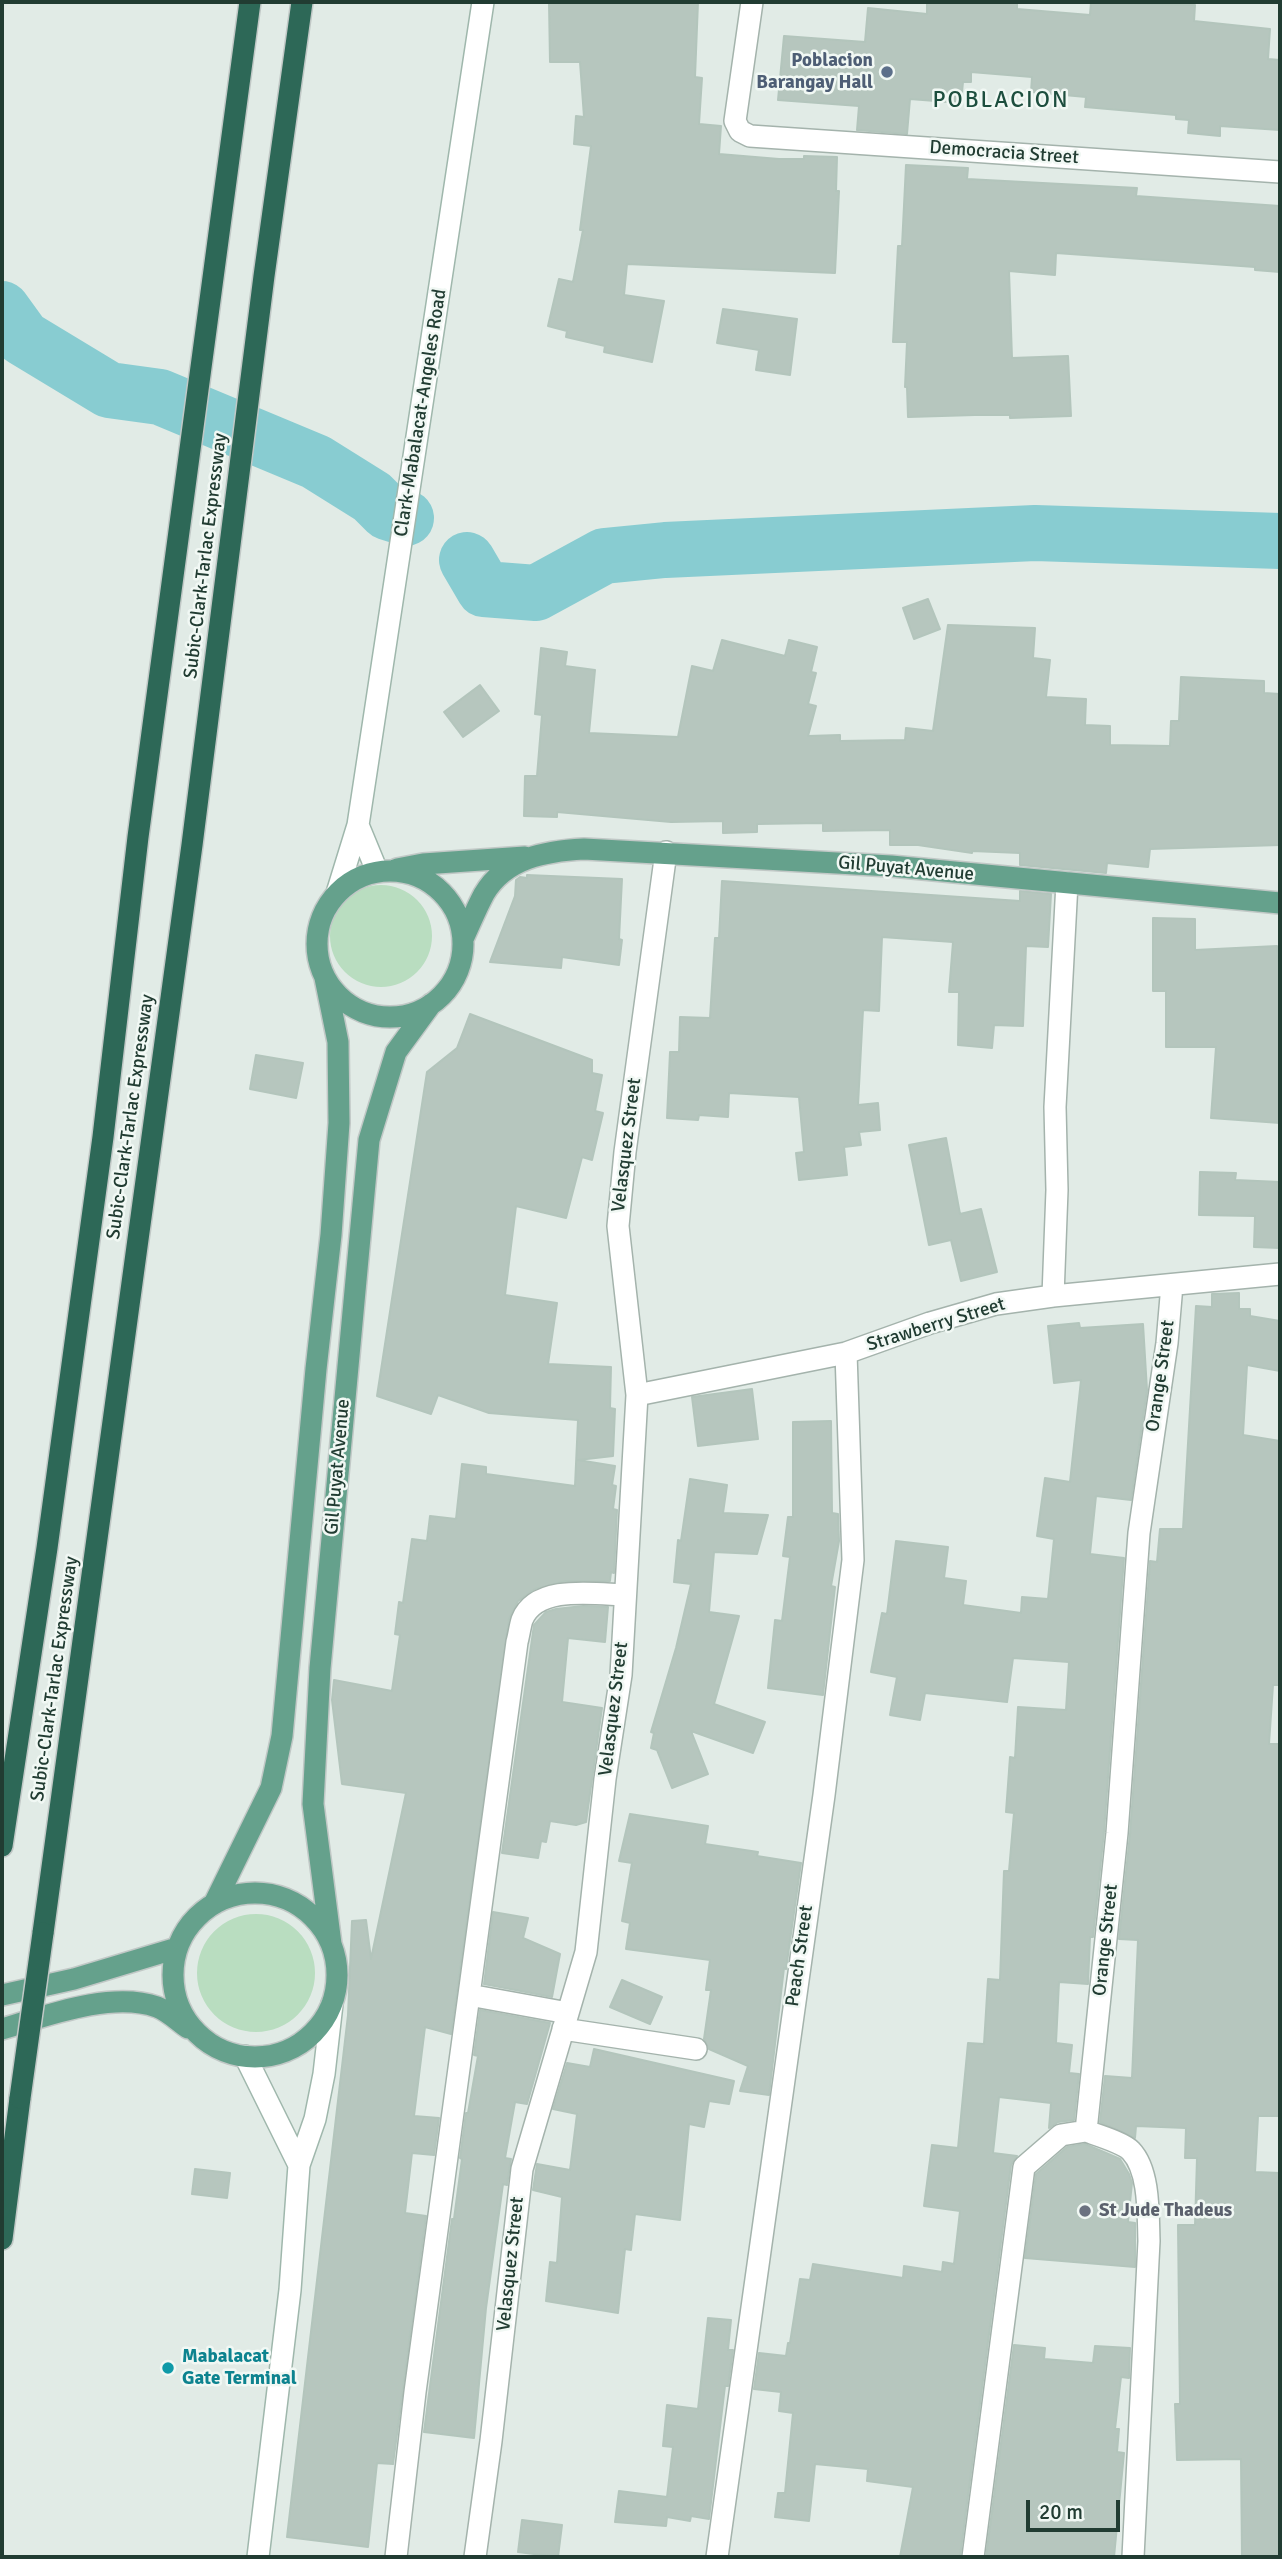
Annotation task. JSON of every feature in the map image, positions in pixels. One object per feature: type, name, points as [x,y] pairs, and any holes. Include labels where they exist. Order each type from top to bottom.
[{"type":"highway","name":"Subic-Clark-Tarlac Expressway","points":[[2,1846],[47,1548],[103,1137],[138,837],[250,2]]},
{"type":"highway","name":"Subic-Clark-Tarlac Expressway","points":[[2,2239],[192,845],[264,276],[302,2]]},
{"type":"main road","name":"Gil Puyat Avenue","points":[[463,939],[486,892],[514,863],[562,850],[584,849],[891,866],[1280,902]]},
{"type":"main road","name":"Gil Puyat Avenue","points":[[385,871],[423,864],[531,857]]},
{"type":"main road","points":[[385,871],[422,878],[435,886],[454,910],[463,939],[462,954],[455,976],[442,995],[431,1004],[402,1016],[372,1015],[344,1001],[325,978],[316,948],[320,918],[337,893],[362,876],[385,871]]},
{"type":"main road","name":"Gil Puyat Avenue","points":[[214,1904],[271,1788],[282,1736],[331,1235],[339,1123],[338,1042],[325,978]]},
{"type":"main road","name":"Gil Puyat Avenue","points":[[331,1944],[313,1804],[320,1668],[369,1140],[396,1052],[431,1004]]},
{"type":"main road","points":[[2,2029],[67,2010],[119,2002],[157,2007],[202,2037],[222,2050],[245,2056],[281,2052],[298,2045],[323,2020],[332,2004],[337,1984],[336,1962],[331,1944],[321,1926],[307,1912],[290,1901],[272,1895],[251,1893],[232,1896],[214,1904],[192,1922],[177,1948],[173,1987],[184,2014],[202,2037]]},
{"type":"main road","points":[[2,1996],[74,1979],[177,1948]]},
{"type":"street","name":"Clark-Mabalacat-Angeles Road","points":[[337,893],[358,825],[483,2]]},
{"type":"street","name":"Democracia Street","points":[[752,2],[735,121],[740,131],[750,136],[1280,172]]},
{"type":"street","name":"Clark-Mabalacat-Angeles Road","points":[[358,825],[385,871]]},
{"type":"street","name":"Velasquez Street","points":[[475,2557],[522,2169],[586,1952],[605,1779],[621,1675],[637,1395],[618,1226],[625,1152],[666,852]]},
{"type":"street","points":[[1053,1296],[1057,1190],[1055,1107],[1067,883]]},
{"type":"street","name":"Strawberry Street","points":[[637,1395],[846,1353],[996,1304],[1280,1274]]},
{"type":"street","name":"Orange Street","points":[[1086,2131],[1117,1833],[1139,1533],[1167,1343],[1172,1285]]},
{"type":"street","name":"Peach Street","points":[[717,2557],[824,1794],[853,1560],[846,1353]]},
{"type":"street","points":[[396,2557],[417,2378],[517,1642],[523,1618],[530,1608],[545,1597],[575,1592],[625,1595]]},
{"type":"street","points":[[469,1996],[565,2021],[696,2049]]},
{"type":"street","points":[[258,2557],[290,2290],[299,2165],[315,2119],[324,2074],[332,2004]]},
{"type":"street","points":[[245,2056],[299,2165]]},
{"type":"street","points":[[973,2557],[1024,2167],[1061,2135],[1086,2131],[1130,2150],[1138,2162],[1147,2192],[1149,2241],[1133,2557]]},
{"type":"green space","points":[[381,885],[410,893],[424,907],[432,936],[424,965],[410,979],[381,987],[352,979],[338,965],[330,936],[338,907],[352,893]]},
{"type":"green space","points":[[256,1914],[278,1919],[298,1931],[310,1951],[315,1973],[310,1995],[298,2015],[278,2027],[256,2032],[234,2027],[214,2015],[202,1995],[197,1973],[202,1951],[214,1931],[234,1919]]},
{"type":"building","points":[[549,2],[698,2],[695,77],[702,78],[699,124],[721,126],[719,154],[779,159],[804,159],[804,156],[837,157],[836,191],[839,191],[835,273],[627,264],[624,295],[664,301],[652,362],[604,352],[605,346],[566,337],[567,331],[548,326],[559,279],[573,282],[583,230],[580,230],[591,146],[574,144],[576,116],[584,117],[580,62],[550,62]]},
{"type":"building","points":[[927,2],[1017,2],[1017,9],[1090,15],[1091,2],[1195,5],[1194,21],[1270,29],[1268,59],[1280,60],[1280,130],[1220,126],[1220,136],[1188,133],[1189,120],[1176,119],[1176,115],[1085,107],[1086,97],[1031,92],[1032,77],[971,72],[971,82],[963,82],[961,103],[910,99],[907,134],[857,130],[859,106],[778,100],[784,36],[865,42],[868,8],[927,14]]},
{"type":"building","points":[[906,165],[968,168],[967,179],[1137,188],[1136,196],[1280,206],[1280,272],[1255,270],[1255,267],[1056,253],[1055,275],[1009,271],[1012,358],[1068,356],[1071,416],[908,417],[905,387],[907,342],[893,342]]},
{"type":"building","points":[[723,309],[797,319],[790,375],[756,370],[759,350],[717,343]]},
{"type":"building","points":[[928,599],[940,629],[914,639],[903,608]]},
{"type":"building","points":[[948,625],[1035,628],[1033,658],[1050,660],[1046,697],[1086,699],[1085,725],[1110,726],[1110,745],[1170,746],[1171,721],[1179,721],[1181,677],[1264,681],[1264,693],[1280,694],[1280,845],[1150,849],[1148,867],[1107,863],[1106,873],[1020,865],[1020,853],[972,853],[918,845],[890,845],[890,830],[823,831],[823,823],[757,824],[757,832],[723,833],[723,821],[671,822],[557,812],[557,817],[524,816],[525,776],[537,776],[542,715],[535,714],[541,648],[567,652],[565,666],[595,670],[589,733],[678,737],[692,666],[713,671],[722,640],[785,656],[789,640],[817,647],[811,672],[816,673],[808,704],[816,706],[808,736],[840,735],[840,741],[905,740],[906,728],[933,731]]},
{"type":"building","points":[[480,685],[499,711],[463,737],[444,712]]},
{"type":"building","points":[[527,875],[622,879],[619,939],[622,940],[619,965],[562,957],[561,968],[490,962],[515,896],[516,880],[520,877],[527,878]]},
{"type":"building","points":[[722,881],[1020,901],[1020,891],[1051,894],[1048,947],[1026,946],[1023,1026],[994,1025],[992,1048],[958,1045],[959,992],[949,992],[953,942],[882,937],[879,1011],[863,1010],[858,1105],[878,1103],[880,1130],[859,1132],[861,1145],[844,1147],[847,1175],[799,1180],[796,1153],[804,1152],[799,1097],[729,1093],[728,1117],[699,1115],[698,1120],[667,1118],[670,1052],[679,1052],[680,1017],[710,1018]]},
{"type":"building","points":[[1153,918],[1195,919],[1195,950],[1277,946],[1280,976],[1280,1123],[1211,1118],[1216,1047],[1166,1047],[1166,991],[1153,991]]},
{"type":"building","points":[[470,1014],[592,1060],[592,1073],[602,1075],[595,1111],[603,1113],[592,1160],[582,1157],[566,1218],[516,1206],[505,1295],[557,1303],[548,1364],[611,1367],[610,1408],[615,1409],[613,1456],[578,1460],[615,1466],[612,1485],[616,1486],[613,1509],[617,1510],[614,1573],[611,1572],[610,1581],[566,1581],[535,1589],[518,1601],[509,1619],[451,2034],[425,2027],[414,2116],[439,2118],[434,2155],[412,2153],[405,2213],[426,2216],[393,2464],[377,2463],[368,2547],[287,2537],[348,2015],[352,1921],[366,1920],[371,1959],[406,1793],[342,1784],[332,1700],[334,1680],[392,1691],[400,1635],[395,1634],[399,1602],[403,1603],[412,1539],[427,1541],[430,1516],[456,1519],[462,1464],[486,1467],[486,1474],[575,1486],[578,1420],[489,1413],[438,1395],[431,1414],[377,1396],[427,1072],[457,1048]]},
{"type":"building","points":[[256,1055],[303,1063],[296,1098],[250,1089]]},
{"type":"building","points":[[946,1138],[960,1214],[981,1209],[997,1272],[961,1281],[951,1240],[929,1245],[909,1145]]},
{"type":"building","points":[[1200,1172],[1236,1173],[1235,1180],[1280,1182],[1280,1248],[1254,1247],[1255,1216],[1199,1215]]},
{"type":"building","points":[[1239,1293],[1239,1309],[1250,1309],[1250,1316],[1280,1321],[1280,1371],[1247,1365],[1243,1435],[1280,1441],[1280,1685],[1273,1685],[1269,1744],[1280,1744],[1280,2116],[1258,2116],[1255,2172],[1280,2173],[1280,2557],[1242,2557],[1241,2459],[1177,2460],[1175,2404],[1180,2404],[1178,2225],[1195,2225],[1197,2158],[1185,2158],[1186,2128],[1136,2126],[1135,2138],[1100,2122],[1105,2076],[1132,2078],[1138,1940],[1119,1939],[1130,1834],[1150,1561],[1157,1562],[1160,1529],[1183,1529],[1196,1306],[1212,1307],[1212,1294]]},
{"type":"building","points":[[1079,1323],[1080,1328],[1143,1324],[1147,1390],[1131,1500],[1096,1496],[1090,1554],[1124,1558],[1104,1832],[1093,1937],[1090,1937],[1088,1984],[1059,1982],[1056,2043],[1072,2045],[1069,2073],[1079,2074],[1074,2120],[1058,2122],[1049,2128],[1051,2103],[999,2097],[993,2153],[1017,2156],[1011,2165],[960,2557],[900,2557],[913,2487],[867,2481],[868,2469],[815,2464],[809,2521],[775,2517],[778,2493],[785,2493],[793,2413],[779,2411],[781,2392],[754,2389],[759,2353],[786,2356],[800,2279],[810,2280],[813,2264],[903,2278],[904,2266],[942,2272],[943,2262],[954,2264],[960,2211],[924,2206],[932,2145],[958,2148],[968,2043],[984,2044],[988,1979],[1000,1980],[1004,1871],[1009,1871],[1014,1813],[1006,1812],[1010,1757],[1015,1758],[1018,1707],[1066,1710],[1069,1662],[1013,1658],[1007,1702],[925,1693],[920,1720],[890,1715],[897,1677],[871,1672],[882,1613],[887,1614],[896,1541],[948,1547],[944,1578],[966,1581],[963,1605],[1021,1613],[1022,1597],[1048,1599],[1054,1539],[1037,1536],[1045,1478],[1070,1482],[1081,1380],[1054,1383],[1048,1326]]},
{"type":"building","points":[[752,1389],[758,1439],[698,1446],[692,1397]]},
{"type":"building","points":[[831,1421],[832,1513],[838,1514],[839,1541],[831,1586],[835,1587],[823,1695],[768,1688],[775,1620],[782,1621],[790,1557],[783,1556],[788,1517],[793,1517],[793,1422]]},
{"type":"building","points":[[690,1479],[727,1485],[723,1513],[768,1515],[757,1554],[714,1552],[709,1612],[739,1616],[714,1704],[765,1722],[753,1753],[691,1731],[708,1774],[672,1788],[657,1750],[651,1748],[654,1733],[651,1732],[676,1648],[691,1584],[674,1582],[678,1540],[681,1541]]},
{"type":"building","points":[[583,1606],[608,1607],[605,1642],[568,1638],[562,1702],[602,1708],[586,1822],[576,1825],[550,1821],[546,1842],[541,1841],[538,1858],[502,1853],[534,1625],[546,1612]]},
{"type":"building","points":[[630,1814],[708,1826],[705,1844],[758,1852],[757,1856],[801,1863],[786,1969],[784,1968],[769,2095],[740,2091],[748,2066],[709,2049],[704,2039],[711,1990],[706,1990],[710,1960],[626,1949],[630,1923],[622,1921],[632,1863],[619,1861]]},
{"type":"building","points":[[493,1912],[528,1918],[523,1938],[560,1954],[552,1997],[484,1984]]},
{"type":"building","points":[[622,1980],[662,1997],[650,2024],[610,2007]]},
{"type":"building","points":[[480,2010],[550,2023],[527,2104],[515,2102],[505,2158],[511,2159],[507,2185],[503,2184],[486,2308],[474,2438],[424,2432],[466,2113],[478,2056],[474,2055]]},
{"type":"building","points":[[594,2049],[734,2081],[729,2104],[709,2101],[704,2127],[689,2124],[680,2220],[635,2214],[631,2250],[625,2249],[618,2313],[546,2301],[550,2262],[557,2263],[562,2197],[533,2190],[537,2164],[570,2170],[577,2114],[553,2109],[567,2063],[590,2067]]},
{"type":"building","name":"St Jude Thadeus","points":[[1085,2144],[1120,2159],[1129,2174],[1132,2183],[1128,2222],[1135,2223],[1135,2267],[1025,2258],[1036,2174],[1067,2147]]},
{"type":"building","points":[[195,2169],[230,2173],[227,2198],[192,2194]]},
{"type":"building","points":[[708,2318],[731,2320],[728,2350],[733,2350],[728,2386],[725,2386],[709,2519],[691,2516],[690,2521],[667,2517],[666,2526],[615,2522],[619,2491],[667,2497],[673,2447],[663,2446],[667,2405],[698,2409]]},
{"type":"building","points":[[1014,2345],[1045,2348],[1044,2359],[1093,2363],[1095,2346],[1130,2348],[1129,2378],[1121,2377],[1115,2429],[1119,2429],[1117,2452],[1124,2453],[1114,2557],[986,2557]]},
{"type":"building","points":[[522,2520],[562,2525],[558,2557],[518,2552]]},
{"type":"waterway","points":[[2,309],[23,338],[109,390],[160,397],[316,462],[372,497],[387,512],[406,518]]},
{"type":"waterway","points":[[467,560],[484,589],[536,593],[604,556],[665,550],[1035,533],[1280,541]]},
{"type":"place","name":"Poblacion Barangay Hall","points":[[887,72]]},
{"type":"place","name":"St Jude Thadeus","points":[[1085,2211]]},
{"type":"place","name":"Mabalacat Gate Terminal","points":[[168,2368]]},
{"type":"district","name":"POBLACION","points":[[1001,101]]}]
